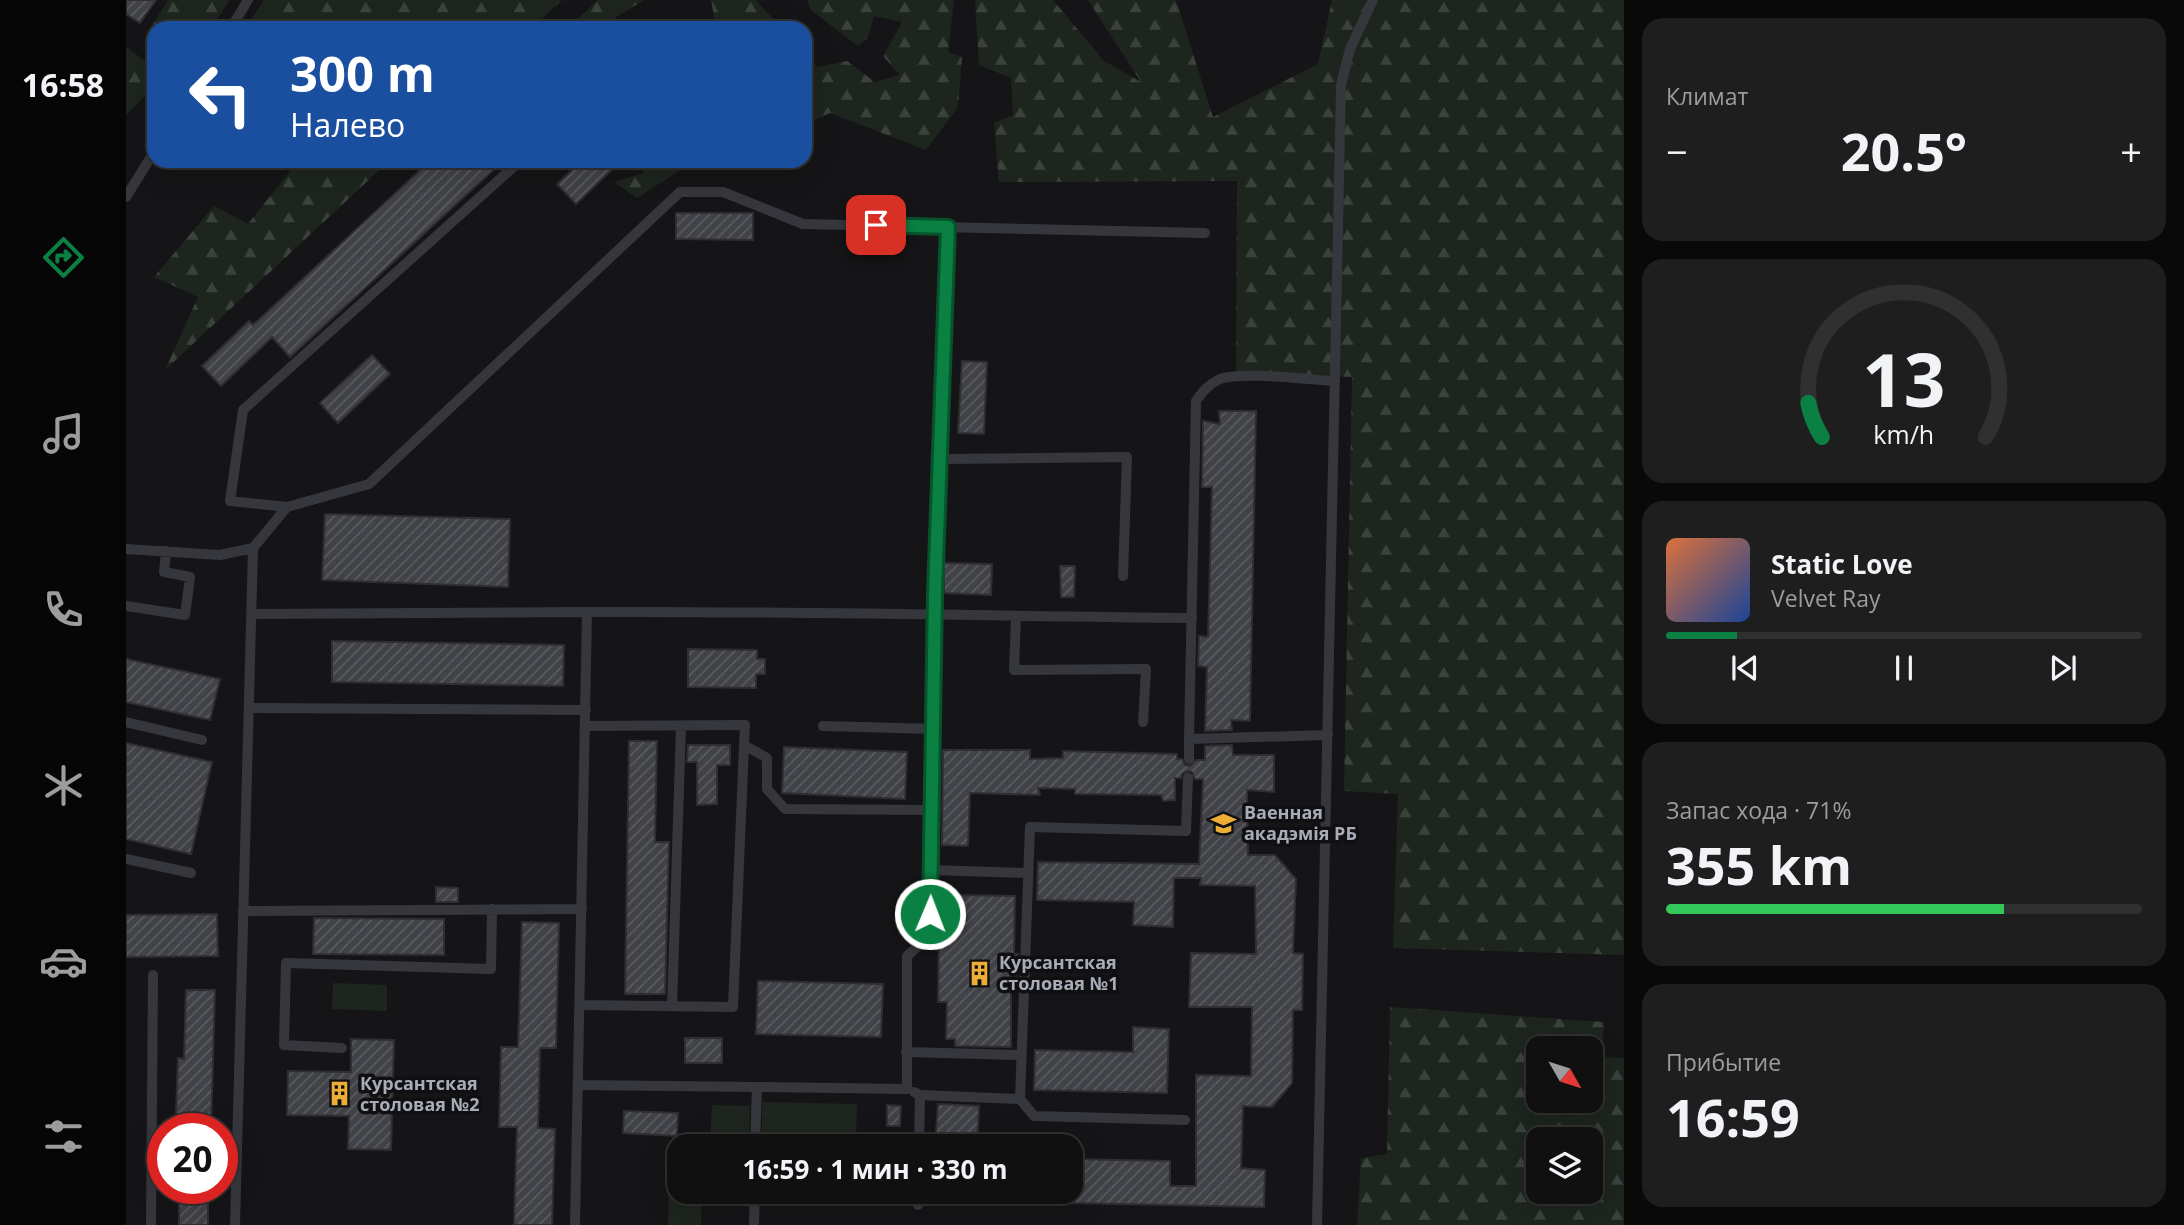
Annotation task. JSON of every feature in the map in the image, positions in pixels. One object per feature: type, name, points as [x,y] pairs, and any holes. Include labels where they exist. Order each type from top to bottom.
[{"type":"lane","points":[[235,21],[248,0]]},
{"type":"lane","points":[[1317,1225],[1341,85],[1350,48],[1373,0]]},
{"type":"lane","points":[[126,197],[147,163]]},
{"type":"lane","points":[[512,168],[243,410],[230,501],[287,507],[369,484],[680,192],[723,192],[803,223],[1205,233]]},
{"type":"lane","points":[[908,1089],[907,956],[929,936],[935,593],[942,459],[948,227]]},
{"type":"lane","points":[[1189,759],[1196,401],[1206,387],[1222,378],[1239,376],[1335,381]]},
{"type":"lane","points":[[942,459],[1127,457],[1123,576]]},
{"type":"lane","points":[[238,1113],[253,548],[287,507]]},
{"type":"lane","points":[[126,549],[220,555],[253,548]]},
{"type":"lane","points":[[126,606],[186,615],[190,577],[164,572],[166,551]]},
{"type":"lane","points":[[251,614],[760,611],[936,616],[1192,618]]},
{"type":"lane","points":[[575,1225],[587,612]]},
{"type":"lane","points":[[1016,617],[1014,670],[1146,669],[1143,722]]},
{"type":"lane","points":[[249,708],[586,709]]},
{"type":"lane","points":[[126,722],[202,740]]},
{"type":"lane","points":[[580,1004],[733,1006],[746,725],[585,726]]},
{"type":"lane","points":[[672,1006],[681,726]]},
{"type":"lane","points":[[823,726],[934,729]]},
{"type":"lane","points":[[1189,739],[1328,735]]},
{"type":"lane","points":[[744,746],[767,758],[766,789],[785,809],[932,810]]},
{"type":"lane","points":[[1185,1120],[1034,1116],[1020,1098],[1030,827],[1186,831],[1188,778]]},
{"type":"lane","points":[[126,859],[191,873]]},
{"type":"lane","points":[[931,870],[1028,873]]},
{"type":"lane","points":[[342,1048],[284,1045],[286,964],[491,969],[492,909]]},
{"type":"lane","points":[[243,911],[582,909]]},
{"type":"lane","points":[[153,975],[156,1113]]},
{"type":"lane","points":[[906,1052],[1021,1055]]},
{"type":"lane","points":[[578,1085],[908,1089],[920,1095],[1020,1098]]},
{"type":"lane","points":[[755,1134],[757,1087]]},
{"type":"lane","points":[[919,1134],[920,1095]]},
{"type":"lane","points":[[151,1225],[153,1204]]},
{"type":"lane","points":[[235,1225],[236,1204]]},
{"type":"lane","points":[[754,1223],[755,1204]]},
{"type":"green space","points":[[168,0],[230,0],[216,21],[155,21]]},
{"type":"green space","points":[[264,0],[562,0],[540,21],[250,21]]},
{"type":"green space","points":[[598,0],[644,0],[610,21],[576,21]]},
{"type":"green space","points":[[711,0],[755,0],[775,21],[715,21]]},
{"type":"green space","points":[[807,0],[954,0],[948,52],[962,57],[958,107],[926,150],[830,113],[812,121],[812,62],[817,67],[847,61],[875,82],[900,75],[883,56],[902,22],[874,16],[868,37],[858,46],[811,10]]},
{"type":"green space","points":[[975,0],[1053,0],[1104,61],[1141,82],[1088,0],[1176,0],[1213,117],[1318,64],[1332,0],[1624,0],[1624,955],[1393,948],[1398,794],[1344,791],[1352,377],[1236,372],[1237,181],[999,182],[994,123],[1013,115],[1011,78],[979,65]]},
{"type":"green space","points":[[126,47],[147,62],[147,94],[126,115]]},
{"type":"green space","points":[[292,168],[381,168],[165,370],[198,297],[154,277],[214,206],[248,224]]},
{"type":"green space","points":[[642,168],[679,168],[679,171],[637,198],[614,182],[644,173]]},
{"type":"green space","points":[[333,983],[387,985],[387,1011],[332,1009]]},
{"type":"green space","points":[[1390,1007],[1604,1022],[1603,1040],[1603,1036],[1526,1036],[1526,1113],[1603,1113],[1603,1057],[1624,1058],[1624,1225],[1357,1225],[1361,1158],[1387,1154]]},
{"type":"green space","points":[[762,1102],[857,1104],[856,1134],[762,1134]]},
{"type":"green space","points":[[712,1105],[750,1106],[749,1134],[711,1134]]},
{"type":"green space","points":[[668,1204],[702,1204],[701,1225],[668,1225]]},
{"type":"building","points":[[126,0],[156,0],[140,23],[126,14]]},
{"type":"building","points":[[422,168],[495,168],[290,357],[272,337],[221,386],[202,366],[249,321],[253,325]]},
{"type":"building","points":[[574,168],[614,168],[576,204],[557,184]]},
{"type":"building","points":[[676,213],[753,213],[753,240],[676,239]]},
{"type":"building","points":[[372,355],[390,374],[338,423],[320,403]]},
{"type":"building","points":[[962,361],[987,362],[984,434],[958,433]]},
{"type":"building","points":[[1219,411],[1256,411],[1250,721],[1231,720],[1232,730],[1205,731],[1207,667],[1198,666],[1199,636],[1208,637],[1212,487],[1202,487],[1203,421],[1220,424]]},
{"type":"building","points":[[325,514],[510,519],[508,587],[322,580]]},
{"type":"building","points":[[944,563],[992,564],[991,595],[944,593]]},
{"type":"building","points":[[1060,566],[1075,566],[1074,597],[1061,597]]},
{"type":"building","points":[[332,641],[564,645],[563,686],[332,682]]},
{"type":"building","points":[[688,649],[757,650],[757,659],[765,659],[765,674],[756,674],[756,688],[688,687]]},
{"type":"building","points":[[126,659],[220,679],[210,720],[126,702]]},
{"type":"building","points":[[629,741],[657,741],[655,842],[669,842],[665,994],[625,994]]},
{"type":"building","points":[[126,743],[212,762],[191,854],[126,839]]},
{"type":"building","points":[[688,745],[730,745],[730,765],[717,765],[717,804],[697,805],[697,762],[687,762]]},
{"type":"building","name":"Ваенная акадэмія РБ","points":[[1232,745],[1233,755],[1274,755],[1274,792],[1247,790],[1248,855],[1275,855],[1296,879],[1293,953],[1303,954],[1302,1010],[1293,1010],[1292,1083],[1272,1107],[1243,1106],[1241,1168],[1265,1170],[1264,1207],[1083,1203],[1083,1159],[1170,1161],[1170,1186],[1196,1186],[1196,1075],[1251,1076],[1252,1007],[1189,1007],[1191,953],[1256,954],[1255,886],[1200,885],[1201,878],[1174,878],[1173,927],[1133,925],[1134,902],[1037,900],[1038,862],[1199,864],[1203,779],[1195,779],[1192,772],[1188,771],[1182,774],[1181,778],[1175,778],[1175,800],[1163,801],[1161,795],[1075,794],[1075,789],[1038,788],[1040,795],[970,793],[968,846],[942,845],[943,750],[1030,750],[1030,759],[1063,758],[1063,751],[1177,754],[1177,759],[1182,759],[1185,765],[1190,766],[1196,760],[1205,760],[1205,746]]},
{"type":"building","points":[[784,747],[907,752],[905,799],[782,793]]},
{"type":"building","points":[[436,887],[458,888],[458,902],[436,902]]},
{"type":"building","name":"Курсантская столовая №1","points":[[961,895],[1015,896],[1014,954],[1018,954],[1016,992],[1011,992],[1011,1047],[955,1046],[955,1039],[946,1039],[947,1002],[938,1002],[939,938],[945,938],[946,903],[961,903]]},
{"type":"building","points":[[217,914],[218,956],[126,957],[126,915]]},
{"type":"building","points":[[314,918],[444,919],[444,955],[313,954]]},
{"type":"building","points":[[522,922],[559,923],[556,1048],[540,1048],[538,1128],[555,1129],[552,1225],[514,1225],[517,1127],[499,1127],[501,1047],[518,1047]]},
{"type":"building","points":[[758,981],[883,984],[881,1037],[756,1034]]},
{"type":"building","points":[[186,990],[215,990],[211,1113],[176,1113],[178,1058],[184,1059]]},
{"type":"building","points":[[1133,1027],[1169,1029],[1167,1093],[1034,1090],[1035,1050],[1133,1052]]},
{"type":"building","points":[[685,1038],[722,1038],[722,1063],[685,1063]]},
{"type":"building","name":"Курсантская столовая №2","points":[[351,1039],[394,1040],[391,1150],[348,1149],[349,1116],[287,1115],[288,1071],[351,1072]]},
{"type":"building","points":[[938,1104],[979,1106],[978,1134],[936,1134]]},
{"type":"building","points":[[887,1105],[901,1106],[900,1126],[887,1126]]},
{"type":"building","points":[[624,1111],[678,1113],[677,1134],[623,1133]]},
{"type":"building","points":[[179,1204],[208,1204],[208,1225],[179,1225]]},
{"type":"place","name":"Ваенная акадэмія РБ","points":[[1224,823]]},
{"type":"place","name":"Курсантская столовая №1","points":[[979,973]]},
{"type":"place","name":"Курсантская столовая №2","points":[[340,1094]]},
{"type":"route","points":[[876,225],[948,227],[942,459],[935,593],[930,914]]}]
